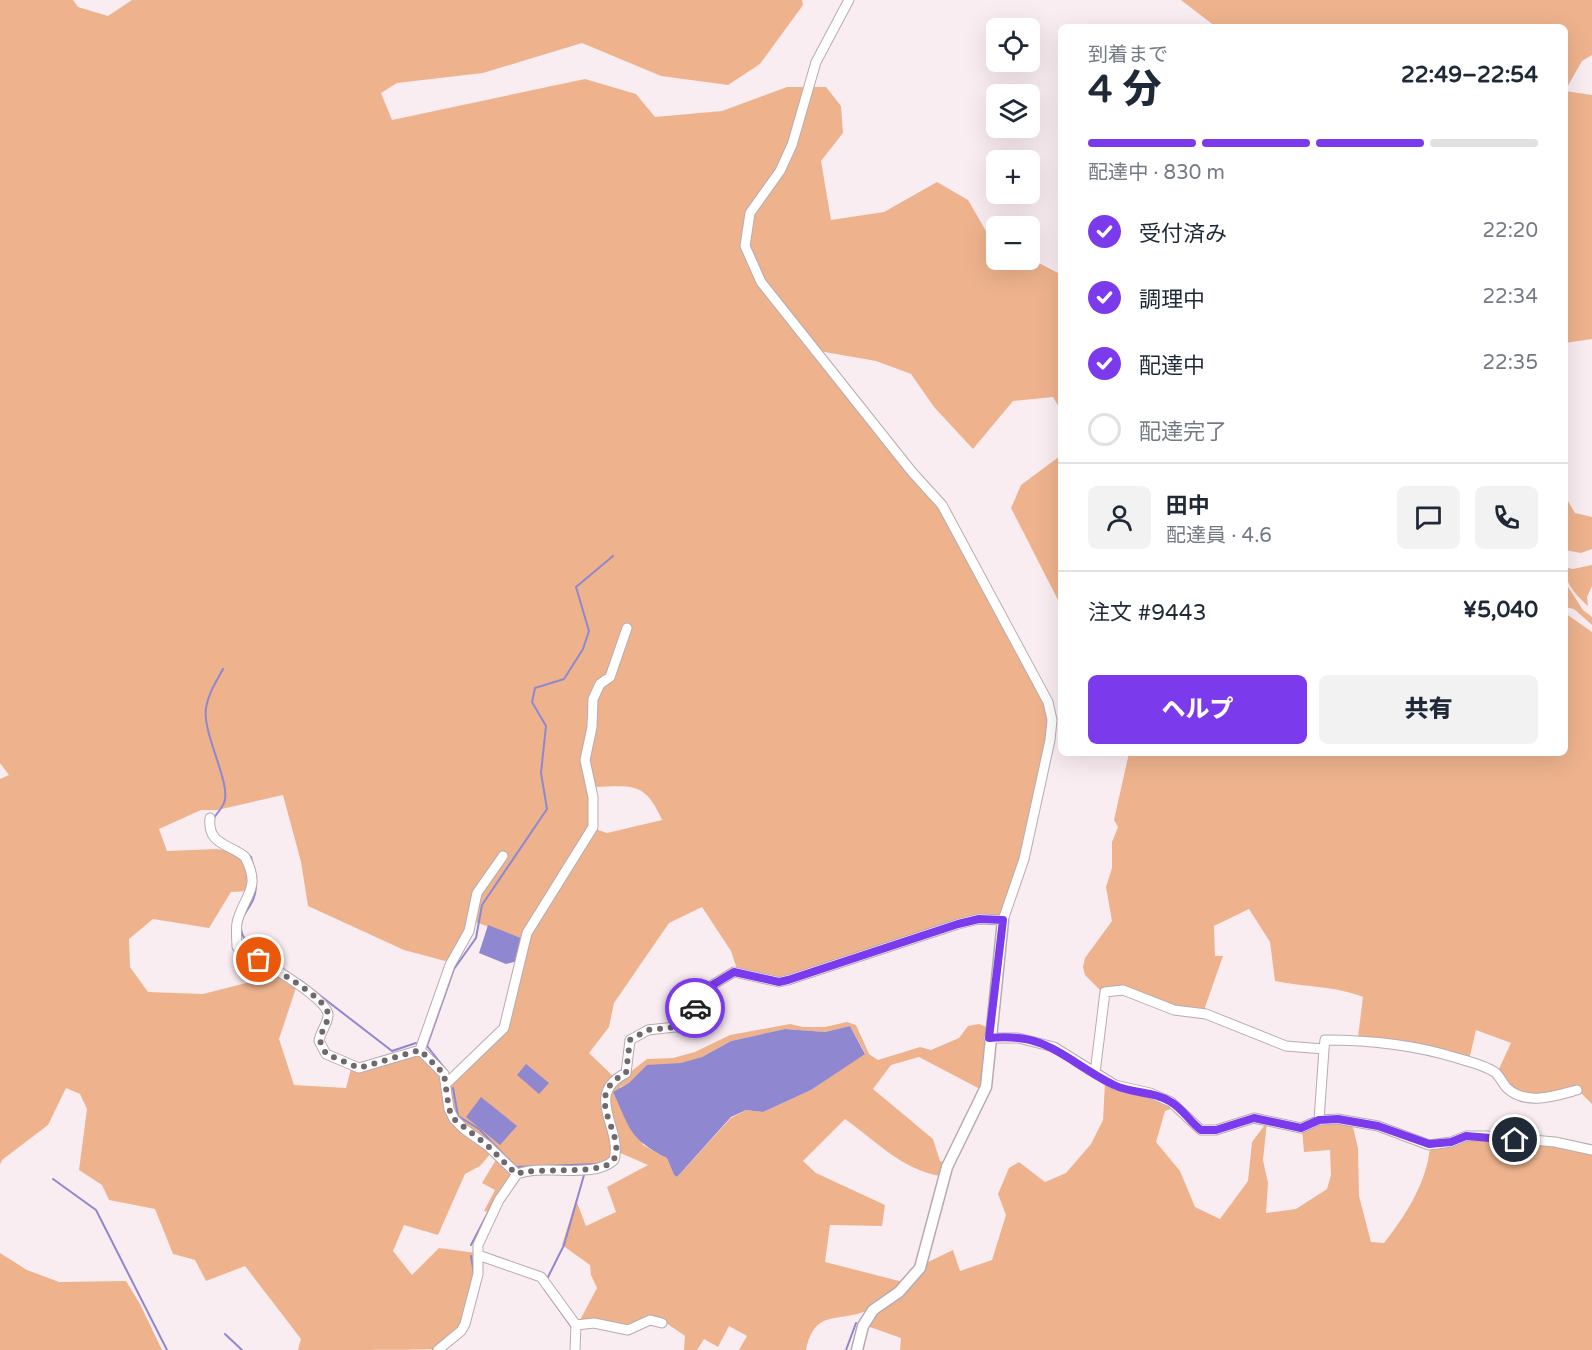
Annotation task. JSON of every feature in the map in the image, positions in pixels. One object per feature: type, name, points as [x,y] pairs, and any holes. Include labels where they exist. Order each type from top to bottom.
[{"type":"street","points":[[849,0],[816,62],[792,145],[780,171],[750,213],[746,246],[761,282],[912,472],[942,505],[1048,702],[1052,720],[1050,740],[1024,859],[1003,920],[989,1038],[991,1058],[986,1087],[947,1167],[920,1268],[899,1292],[873,1310],[863,1326],[857,1350]]},
{"type":"street","points":[[447,1083],[504,1028],[527,933],[593,827],[593,797],[585,760],[592,727],[593,699],[600,684],[610,677],[627,628]]},
{"type":"street","points":[[210,818],[209,826],[214,838],[224,847],[240,852],[245,857],[251,871],[251,893],[237,921],[237,947],[310,993],[325,1008],[328,1017],[320,1041],[326,1054],[359,1068],[420,1050]]},
{"type":"street","points":[[420,1050],[450,964],[469,931],[477,893],[503,856]]},
{"type":"street","points":[[438,1350],[461,1332],[465,1324],[478,1274],[478,1245],[499,1200],[516,1174],[533,1170],[598,1169],[614,1160],[616,1147],[605,1102],[610,1084],[626,1073],[630,1040],[648,1030],[684,1026],[704,990],[734,972],[779,982],[958,924],[979,919],[1003,920]]},
{"type":"street","points":[[1095,1072],[1105,992],[1110,989],[1123,990],[1174,1010],[1206,1014],[1286,1046],[1324,1049]]},
{"type":"street","points":[[989,1038],[1018,1038],[1046,1044],[1115,1085],[1150,1093],[1171,1102],[1201,1130],[1216,1130],[1254,1118],[1301,1128],[1319,1120],[1349,1120],[1378,1126],[1429,1144],[1451,1142],[1466,1136],[1486,1136],[1555,1142],[1592,1150]]},
{"type":"street","points":[[1319,1120],[1325,1040],[1363,1040],[1458,1058],[1495,1072],[1509,1090],[1523,1096],[1547,1098],[1577,1090]]},
{"type":"street","points":[[420,1050],[444,1074],[449,1109],[454,1119],[488,1146],[516,1174]]},
{"type":"street","points":[[478,1255],[541,1277],[576,1325],[575,1350]]},
{"type":"street","points":[[576,1325],[594,1323],[627,1330],[650,1320],[662,1323]]},
{"type":"shaded area","points":[[0,0],[73,0],[78,7],[108,16],[132,0],[802,0],[803,5],[760,64],[728,85],[661,76],[582,43],[483,73],[397,83],[381,93],[392,120],[585,79],[636,94],[655,117],[722,111],[787,87],[826,87],[841,106],[843,133],[821,161],[831,220],[884,212],[937,182],[968,200],[986,231],[986,270],[1040,270],[1040,264],[1058,273],[1058,406],[1053,397],[1013,401],[973,449],[934,407],[911,374],[876,361],[813,350],[911,474],[942,508],[1049,712],[1049,734],[1021,862],[1001,916],[972,917],[940,926],[787,978],[777,979],[737,969],[731,951],[702,907],[669,923],[614,1003],[609,1027],[589,1053],[613,1076],[606,1088],[604,1101],[612,1148],[610,1158],[604,1165],[515,1171],[460,1120],[454,1111],[450,1083],[503,1034],[519,978],[521,938],[475,922],[470,940],[445,961],[404,950],[308,906],[301,862],[283,795],[217,810],[201,810],[159,829],[167,851],[217,849],[239,853],[248,865],[250,891],[231,892],[209,928],[153,919],[129,939],[130,967],[148,992],[203,994],[277,975],[296,988],[279,1039],[294,1085],[346,1088],[351,1069],[363,1070],[419,1053],[445,1079],[448,1107],[457,1123],[492,1152],[480,1166],[465,1174],[438,1235],[404,1225],[393,1251],[412,1275],[439,1248],[476,1253],[473,1294],[464,1321],[447,1342],[435,1349],[298,1350],[301,1339],[245,1266],[206,1281],[195,1260],[173,1254],[155,1209],[109,1200],[102,1185],[79,1170],[87,1109],[80,1094],[66,1088],[48,1125],[2,1160],[0,1165],[0,779],[9,775],[0,763]],"holes":[[[584,754],[589,758],[595,787],[636,788],[643,792],[650,798],[662,820],[607,833],[590,827],[590,789]]]},
{"type":"shaded area","points":[[1181,0],[1592,0],[1592,55],[1582,61],[1568,86],[1568,24],[1212,24]]},
{"type":"shaded area","points":[[1568,91],[1592,95],[1592,339],[1568,343]]},
{"type":"shaded area","points":[[1058,457],[1058,600],[1011,508],[1021,485]]},
{"type":"shaded area","points":[[1568,501],[1575,513],[1592,517],[1592,549],[1581,553],[1568,551]]},
{"type":"shaded area","points":[[1592,565],[1592,586],[1587,597],[1588,606],[1569,584],[1568,568],[1573,569]]},
{"type":"shaded area","points":[[1568,587],[1583,610],[1592,617],[1592,625],[1574,609],[1568,608]]},
{"type":"shaded area","points":[[1568,615],[1592,632],[1592,1104],[1580,1092],[1544,1096],[1516,1089],[1497,1073],[1511,1043],[1476,1030],[1469,1060],[1358,1037],[1363,997],[1331,989],[1275,981],[1270,942],[1249,909],[1214,926],[1215,956],[1223,956],[1204,1010],[1173,1008],[1130,991],[1100,990],[1085,975],[1083,967],[1085,958],[1112,921],[1106,887],[1112,868],[1112,842],[1118,827],[1114,820],[1128,756],[1568,756]]},
{"type":"shaded area","points":[[488,925],[521,938],[518,961],[506,964],[479,953]]},
{"type":"shaded area","points":[[847,1022],[856,1025],[869,1054],[878,1060],[920,1047],[931,1050],[959,1038],[968,1026],[979,1024],[989,1028],[984,1078],[980,1089],[919,1057],[891,1065],[873,1089],[933,1139],[940,1161],[944,1162],[940,1176],[901,1161],[845,1119],[803,1161],[816,1173],[885,1205],[882,1226],[830,1225],[825,1262],[903,1282],[871,1309],[821,1323],[810,1337],[806,1350],[739,1350],[747,1336],[729,1326],[718,1347],[704,1339],[697,1350],[684,1350],[685,1336],[659,1318],[630,1327],[579,1322],[597,1288],[591,1275],[590,1265],[562,1245],[576,1200],[586,1226],[616,1212],[607,1187],[648,1165],[618,1152],[608,1107],[611,1087],[647,1059],[673,1058],[695,1052],[730,1035],[790,1024],[803,1027],[825,1027]],"holes":[[[850,1026],[865,1053],[811,1090],[763,1112],[746,1110],[731,1118],[677,1177],[667,1158],[643,1145],[620,1087],[702,1057],[731,1041],[785,1029],[825,1032]]]},
{"type":"shaded area","points":[[850,1026],[865,1054],[811,1090],[763,1112],[746,1110],[731,1117],[677,1177],[667,1158],[645,1145],[632,1132],[613,1092],[629,1083],[647,1065],[681,1063],[702,1057],[731,1041],[785,1029],[825,1032]]},
{"type":"shaded area","points":[[526,1064],[549,1083],[539,1094],[517,1075]]},
{"type":"shaded area","points":[[1105,1083],[1150,1095],[1176,1107],[1165,1111],[1156,1142],[1180,1171],[1195,1207],[1220,1219],[1248,1181],[1252,1142],[1267,1122],[1263,1160],[1268,1183],[1266,1213],[1296,1209],[1327,1189],[1331,1175],[1330,1150],[1304,1152],[1302,1130],[1318,1123],[1352,1123],[1358,1148],[1359,1196],[1371,1242],[1384,1243],[1407,1210],[1425,1173],[1430,1147],[1468,1140],[1490,1139],[1592,1147],[1592,1350],[900,1350],[901,1338],[867,1326],[926,1263],[953,1250],[960,1271],[992,1260],[1006,1215],[998,1194],[1009,1168],[1019,1162],[1045,1182],[1066,1173],[1091,1144],[1103,1120]]},
{"type":"shaded area","points":[[481,1097],[517,1126],[500,1145],[466,1117]]},
{"type":"shaded area","points":[[497,1158],[513,1178],[490,1212],[484,1211],[495,1190],[482,1183]]},
{"type":"shaded area","points":[[0,1253],[27,1270],[59,1282],[126,1281],[162,1350],[0,1350]]},
{"type":"waterway","points":[[446,1070],[427,1046],[454,969],[476,938],[482,905],[547,809],[541,773],[546,726],[532,702],[535,688],[564,679],[583,649],[589,631],[576,587],[613,556]]},
{"type":"waterway","points":[[214,818],[224,803],[225,795],[221,771],[208,731],[206,708],[210,693],[223,669]]},
{"type":"waterway","points":[[238,847],[251,857],[255,872]]},
{"type":"waterway","points":[[256,887],[253,900],[243,917],[242,932],[250,945],[275,964]]},
{"type":"waterway","points":[[300,980],[392,1051],[416,1043]]},
{"type":"waterway","points":[[453,1088],[458,1116],[479,1129],[516,1167],[598,1164]]},
{"type":"waterway","points":[[548,1277],[564,1245],[584,1175]]},
{"type":"waterway","points":[[53,1179],[96,1210],[167,1350]]},
{"type":"waterway","points":[[471,1245],[494,1201]]},
{"type":"waterway","points":[[471,1256],[474,1274]]},
{"type":"waterway","points":[[545,1290],[573,1329]]},
{"type":"waterway","points":[[846,1350],[856,1323]]},
{"type":"waterway","points":[[225,1334],[242,1350]]},
{"type":"waterway","points":[[433,1350],[444,1339]]},
{"type":"way so far","points":[[259,960],[310,993],[325,1008],[328,1017],[320,1033],[320,1041],[326,1054],[359,1068],[420,1050],[444,1074],[448,1089],[449,1109],[454,1119],[488,1146],[516,1174],[533,1170],[598,1169],[610,1164],[614,1160],[616,1147],[605,1102],[610,1084],[626,1073],[630,1040],[648,1030],[684,1026],[695,1008]]},
{"type":"route","points":[[695,1008],[704,990],[734,972],[779,982],[958,924],[979,919],[1003,920],[989,1038],[1018,1038],[1054,1047],[1115,1085],[1164,1098],[1178,1106],[1201,1130],[1216,1130],[1254,1118],[1267,1119],[1291,1128],[1301,1128],[1319,1120],[1338,1119],[1378,1126],[1429,1144],[1451,1142],[1466,1136],[1515,1140]]}]
